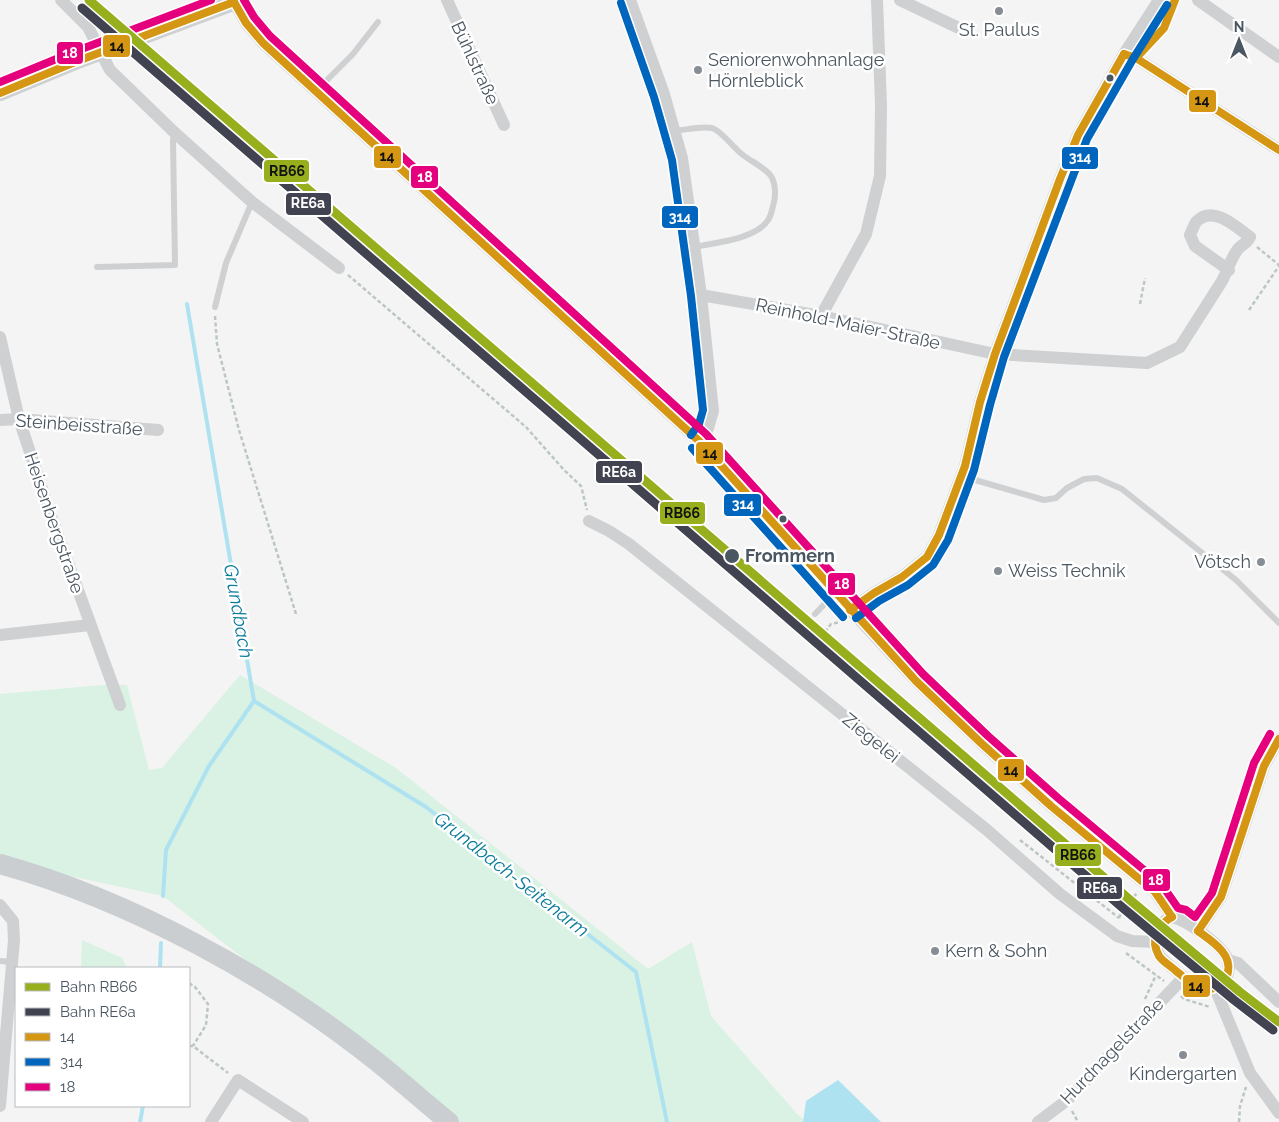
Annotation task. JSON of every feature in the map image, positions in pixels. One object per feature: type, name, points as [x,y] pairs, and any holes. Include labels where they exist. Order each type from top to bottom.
[{"type":"main road","points":[[0,864],[61,883],[115,905],[176,934],[246,971],[311,1014],[375,1060],[448,1122]]},
{"type":"street","points":[[61,0],[88,27],[110,70],[175,133],[252,202],[339,268]]},
{"type":"street","name":"Bühlstraße","points":[[447,0],[504,125]]},
{"type":"street","points":[[630,0],[652,58],[682,158],[701,295],[713,411],[708,428],[698,441]]},
{"type":"street","points":[[821,316],[866,234],[880,176],[881,105],[878,0]]},
{"type":"street","points":[[900,0],[961,30]]},
{"type":"street","points":[[850,610],[902,577],[927,557],[939,535],[961,476],[995,354],[1059,181],[1078,136],[1130,56],[1160,0]]},
{"type":"street","points":[[1198,0],[1279,57]]},
{"type":"street","points":[[0,93],[238,1],[246,24],[263,43],[698,441],[916,681],[1051,806],[1155,892],[1172,917],[1190,924],[1223,951],[1228,960],[1229,971],[1222,984],[1210,989],[1198,987],[1160,956],[1156,934],[1159,925],[1172,917]]},
{"type":"street","points":[[1130,56],[1279,150]]},
{"type":"street","points":[[1228,270],[1195,246],[1190,235],[1197,222],[1207,216],[1220,216],[1250,237],[1248,241]]},
{"type":"street","name":"Reinhold-Maier-Straße","points":[[701,295],[821,316],[995,354],[1148,363],[1180,348],[1228,270],[1238,249],[1248,241]]},
{"type":"street","name":"Heisenbergstraße","points":[[0,337],[19,420],[90,625],[120,705]]},
{"type":"street","name":"Steinbeisstraße","points":[[0,420],[158,430]]},
{"type":"street","name":"Ziegelei","points":[[589,521],[629,544],[987,830],[1060,894],[1118,936],[1132,941],[1156,942]]},
{"type":"street","points":[[0,635],[90,625]]},
{"type":"street","points":[[1198,931],[1221,897],[1264,766],[1279,739]]},
{"type":"street","points":[[0,904],[12,921],[14,940],[6,962],[7,1028],[0,1106]]},
{"type":"street","points":[[1228,960],[1238,963],[1279,1002]]},
{"type":"street","name":"Hurdnagelstraße","points":[[1038,1122],[1066,1101],[1184,977]]},
{"type":"street","points":[[1215,988],[1222,1009],[1250,1073],[1279,1113]]},
{"type":"street","points":[[211,1122],[238,1080],[303,1122]]},
{"type":"lane","points":[[1130,56],[1164,28],[1175,0]]},
{"type":"lane","points":[[316,91],[353,54],[378,22]]},
{"type":"lane","points":[[674,131],[701,128],[718,130],[735,149],[771,176],[774,184],[775,201],[768,221],[760,228],[733,241],[694,247]]},
{"type":"lane","points":[[97,267],[175,265],[173,140],[175,133]]},
{"type":"lane","points":[[215,307],[226,263],[252,202]]},
{"type":"lane","points":[[961,476],[1044,500],[1056,498],[1067,488],[1084,479],[1097,478],[1122,488],[1236,580],[1279,623]]},
{"type":"lane","points":[[816,614],[835,593]]},
{"type":"path","points":[[1248,241],[1279,266],[1249,310]]},
{"type":"path","points":[[339,268],[526,427],[564,470],[581,486],[589,521]]},
{"type":"path","points":[[1140,304],[1145,278]]},
{"type":"path","points":[[215,307],[217,344],[239,430],[296,614]]},
{"type":"path","points":[[825,632],[831,624],[840,622]]},
{"type":"path","points":[[1222,1009],[1236,998],[1252,976]]},
{"type":"path","points":[[190,985],[208,1004],[206,1025],[193,1046],[238,1080]]},
{"type":"path","points":[[1240,1122],[1240,1106],[1250,1073]]},
{"type":"green space","points":[[240,675],[396,768],[648,969],[692,942],[711,1016],[798,1115],[807,1122],[449,1122],[375,1060],[163,896],[0,861],[0,694],[103,685],[127,685],[149,770],[162,768]]},
{"type":"green space","points":[[82,940],[122,958],[126,967],[81,967]]},
{"type":"water","points":[[838,1080],[881,1122],[803,1122],[806,1101]]},
{"type":"waterway","name":"Grundbach","points":[[163,896],[166,850],[209,766],[254,701],[187,304]]},
{"type":"waterway","name":"Grundbach-Seitenarm","points":[[254,701],[426,807],[636,972],[667,1122]]},
{"type":"waterway","points":[[160,967],[161,943]]},
{"type":"waterway","points":[[140,1122],[143,1107]]},
{"type":"rail line","name":"RB66","points":[[89,0],[1130,900],[1279,1022]]},
{"type":"rail line","name":"RE6a","points":[[82,8],[1123,908],[1273,1030]]},
{"type":"transit line","name":"18","points":[[0,82],[211,0]]},
{"type":"transit line","name":"18","points":[[244,0],[254,17],[270,36],[706,434],[923,674],[988,736],[1058,798],[1162,885],[1178,908],[1186,910],[1195,917],[1212,893],[1254,763],[1270,734]]},
{"type":"transit line","name":"14","points":[[1136,58],[1164,28],[1175,0]]},
{"type":"transit line","name":"14","points":[[234,2],[246,23],[263,43],[699,441],[916,681],[1051,806],[1155,892],[1172,917]]},
{"type":"transit line","name":"14","points":[[0,93],[75,62],[234,2]]},
{"type":"transit line","name":"314","points":[[621,3],[654,97],[672,160],[691,296],[703,410],[699,424],[691,435]]},
{"type":"transit line","name":"314","points":[[856,618],[879,601],[908,585],[933,565],[948,540],[974,470],[1004,357],[1087,139],[1133,59],[1167,5]]},
{"type":"transit line","name":"14","points":[[1124,54],[1136,58],[1279,150]]},
{"type":"transit line","name":"14","points":[[850,610],[902,577],[927,557],[939,535],[965,466],[980,402],[995,354],[1060,179],[1078,135],[1124,54]]},
{"type":"transit line","name":"314","points":[[692,448],[843,617]]},
{"type":"transit line","name":"14","points":[[1198,931],[1221,897],[1264,766],[1279,739]]},
{"type":"transit line","name":"14","points":[[1172,917],[1162,924],[1156,934],[1155,944],[1159,956],[1190,982],[1200,988],[1211,989],[1217,987],[1224,980],[1227,974],[1227,959],[1214,943],[1198,931]]},
{"type":"place","name":"St. Paulus","points":[[999,11]]},
{"type":"place","name":"Seniorenwohnanlage Hörnleblick","points":[[698,70]]},
{"type":"place","name":"Frommern","points":[[732,556]]},
{"type":"place","name":"Vötsch","points":[[1261,562]]},
{"type":"place","name":"Weiss Technik","points":[[998,571]]},
{"type":"place","name":"Kern & Sohn","points":[[935,951]]},
{"type":"place","name":"Kindergarten","points":[[1183,1055]]}]
